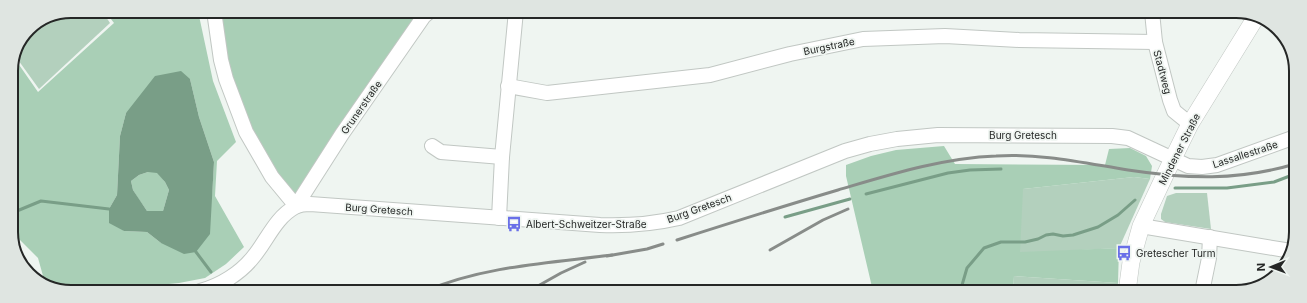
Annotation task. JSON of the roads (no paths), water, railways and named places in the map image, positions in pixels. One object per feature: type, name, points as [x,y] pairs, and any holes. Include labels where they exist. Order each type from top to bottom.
[{"type":"main road","name":"Mindener Straße","points":[[1128,285],[1131,262],[1141,226],[1190,124],[1253,21]]},
{"type":"street","points":[[215,18],[221,60],[226,79],[246,132],[272,177],[296,206],[282,216],[253,258],[233,276],[216,285]]},
{"type":"street","name":"Grunerstraße","points":[[296,206],[342,134],[423,18]]},
{"type":"street","points":[[499,218],[502,157],[515,18]]},
{"type":"street","name":"Stadtweg","points":[[1153,18],[1155,42],[1170,100],[1174,111],[1190,124]]},
{"type":"street","name":"Burgstraße","points":[[508,86],[546,93],[710,75],[790,54],[863,39],[945,36],[1019,40],[1155,42]]},
{"type":"street","name":"Burg Gretesch","points":[[296,206],[310,204],[626,226],[679,218],[845,151],[897,139],[938,135],[1112,136],[1128,138],[1173,159]]},
{"type":"street","name":"Lassallestraße","points":[[1173,159],[1188,166],[1216,166],[1289,139]]},
{"type":"street","points":[[432,146],[441,152],[502,157]]},
{"type":"street","points":[[1141,226],[1286,249]]},
{"type":"street","points":[[1203,285],[1209,258],[1210,237]]},
{"type":"waterway","points":[[866,194],[948,173],[970,170],[1001,169]]},
{"type":"waterway","points":[[1175,188],[1227,188],[1274,182],[1289,176]]},
{"type":"waterway","points":[[785,217],[850,199]]},
{"type":"waterway","points":[[962,285],[967,268],[984,248],[1001,242],[1025,242],[1038,239],[1046,235],[1073,235],[1098,227],[1118,215],[1135,200]]},
{"type":"waterway","points":[[18,211],[41,201],[109,209]]},
{"type":"waterway","points":[[196,252],[211,272]]},
{"type":"railway","points":[[677,240],[896,173],[976,157],[1012,155],[1046,157],[1128,170],[1192,177],[1233,176],[1274,170],[1289,166]]},
{"type":"railway","points":[[770,250],[823,220],[848,209]]},
{"type":"railway","points":[[607,256],[647,249],[663,244]]},
{"type":"railway","points":[[442,285],[470,276],[493,271],[541,263],[612,255]]},
{"type":"railway","points":[[540,285],[585,262]]},
{"type":"place","name":"Albert-Schweitzer-Straße","points":[[514,224]]},
{"type":"place","name":"Gretescher Turm","points":[[1124,253]]}]
